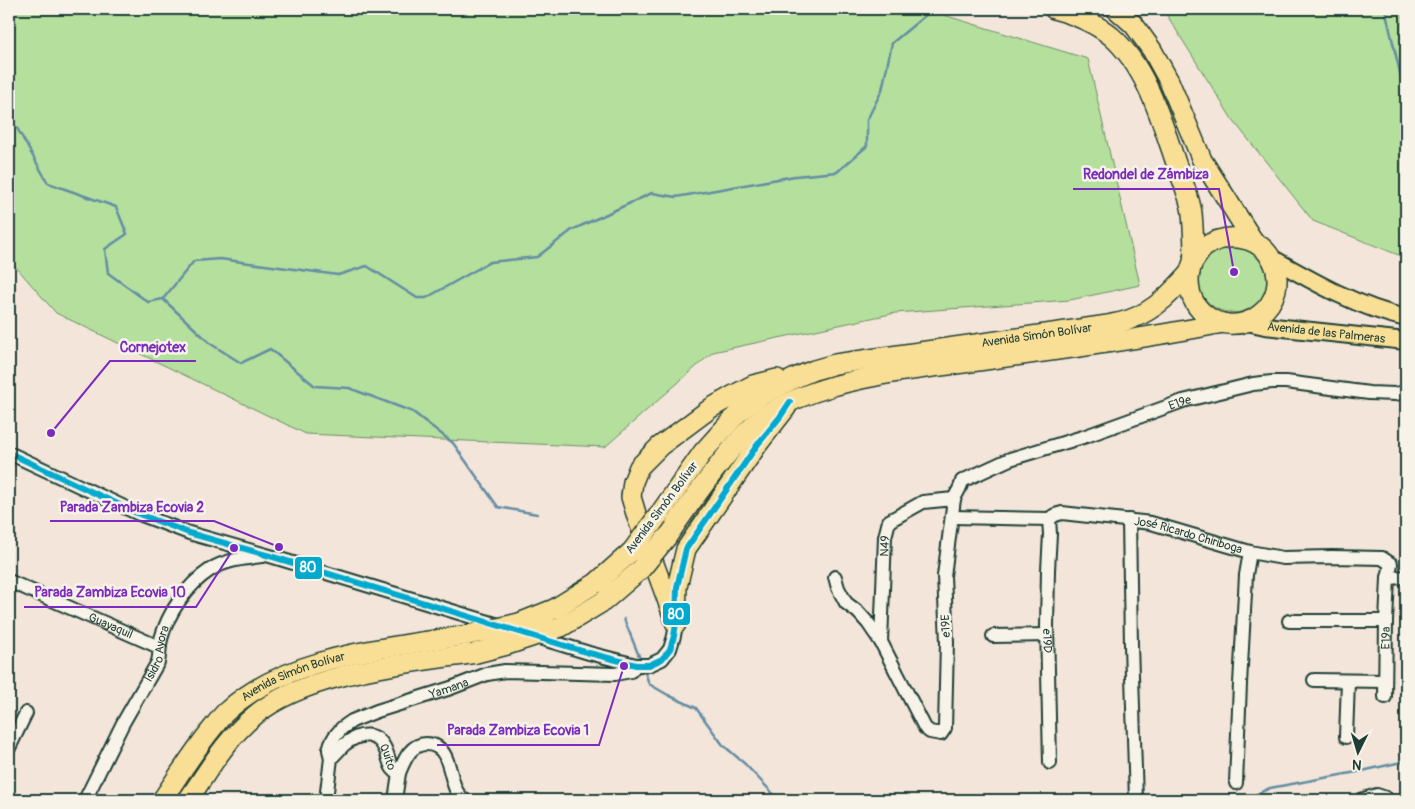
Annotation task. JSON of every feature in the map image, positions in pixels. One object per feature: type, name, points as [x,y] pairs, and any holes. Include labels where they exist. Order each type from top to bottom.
[{"type":"highway","points":[[1054,9],[1069,13],[1110,36],[1125,51],[1144,80],[1161,119],[1192,211],[1189,285],[1196,304],[1210,318],[1223,323],[1256,324]]},
{"type":"highway","points":[[1116,9],[1134,26],[1152,50],[1168,81],[1202,160],[1254,242]]},
{"type":"highway","points":[[1061,350],[1079,353],[1209,337],[1246,335],[1259,330],[1256,324],[1259,316],[1275,296],[1277,282],[1276,269],[1263,248],[1254,242],[1237,237],[1219,239],[1204,248],[1191,267]]},
{"type":"highway","name":"Avenida Simón Bolívar","points":[[162,800],[200,743],[227,711],[262,685],[294,670],[351,654],[468,635],[519,622],[554,609],[596,583],[632,551],[703,452],[738,413],[762,395],[795,378],[835,364],[1108,325],[1133,319],[1153,308],[1171,293],[1191,267]]},
{"type":"highway","name":"Avenida Simón Bolívar","points":[[188,800],[228,741],[254,716],[277,700],[331,679],[391,665],[476,653],[507,645],[561,627],[604,601],[641,569],[667,537],[709,477],[744,434],[766,416],[790,402],[827,388],[878,375],[1174,333],[1223,323]]},
{"type":"highway","points":[[676,624],[640,526],[632,497],[633,482],[639,467],[660,446],[732,396],[754,385],[771,380],[795,378]]},
{"type":"highway","points":[[676,624],[677,588],[686,550],[758,444],[790,402]]},
{"type":"main road","name":"Avenida de las Palmeras","points":[[1270,257],[1324,287],[1361,304],[1406,318]]},
{"type":"main road","name":"Avenida de las Palmeras","points":[[1256,324],[1406,341]]},
{"type":"street","name":"E19e","points":[[962,481],[1010,459],[1086,436],[1183,401],[1253,384],[1286,382],[1369,393],[1395,394],[1406,392]]},
{"type":"street","points":[[9,453],[138,514],[189,533],[590,653],[636,665]]},
{"type":"street","name":"e19E","points":[[881,642],[925,728],[930,732],[940,734],[945,728],[947,652],[944,576],[954,499],[962,481]]},
{"type":"street","name":"N49","points":[[881,642],[885,537],[889,521],[923,502],[954,499]]},
{"type":"street","name":"José Ricardo Chiriboga","points":[[952,517],[1049,519],[1062,513],[1129,520],[1160,525],[1250,552],[1283,558],[1382,558],[1391,564],[1388,578]]},
{"type":"street","name":"e19D","points":[[1049,519],[1047,635],[1050,764]]},
{"type":"street","points":[[1129,520],[1136,800]]},
{"type":"street","points":[[1236,784],[1246,575],[1250,552]]},
{"type":"street","name":"Isidro Ayora","points":[[85,800],[123,723],[158,662],[161,637],[171,612],[180,600],[210,570],[227,562],[270,556]]},
{"type":"street","points":[[835,577],[838,588],[846,603],[868,623],[881,642]]},
{"type":"street","points":[[1388,578],[1406,577]]},
{"type":"street","name":"E19a","points":[[1385,697],[1388,578]]},
{"type":"street","name":"Guayaquil","points":[[9,581],[159,647]]},
{"type":"street","points":[[1290,621],[1386,621]]},
{"type":"street","name":"Yamana","points":[[326,800],[331,758],[329,750],[334,736],[352,721],[487,674],[524,671],[614,674],[631,671],[636,665],[649,665],[662,659],[670,649],[676,624]]},
{"type":"street","points":[[993,636],[1047,635]]},
{"type":"street","points":[[1314,680],[1384,681]]},
{"type":"street","points":[[1346,737],[1348,681]]},
{"type":"street","points":[[9,748],[26,713]]},
{"type":"street","name":"Quito","points":[[331,758],[346,743],[360,737],[371,736],[380,740],[392,768],[399,774],[411,749],[422,744],[431,744],[439,747],[447,758],[458,794],[465,800]]},
{"type":"street","points":[[395,800],[399,774]]},
{"type":"street","points":[[1361,800],[1377,795],[1387,800]]},
{"type":"green space","points":[[9,9],[924,9],[1088,59],[1140,285],[1070,300],[895,313],[713,352],[605,447],[306,434],[56,313],[9,259]]},
{"type":"green space","points":[[1163,9],[1406,9],[1406,258],[1313,221],[1232,119]]},
{"type":"green space","points":[[1256,245],[1272,277],[1262,301],[1248,310],[1232,313],[1217,309],[1205,300],[1197,284],[1196,269],[1209,247]]},
{"type":"waterway","points":[[163,299],[194,261],[220,259],[338,275],[367,266],[417,298],[426,298],[490,262],[537,257],[572,230],[652,193],[676,197],[795,176],[837,172],[867,146],[867,120],[882,90],[892,43],[933,9]]},
{"type":"waterway","points":[[1385,9],[1406,98]]},
{"type":"waterway","points":[[9,121],[17,128],[48,183],[116,207],[127,234],[105,249],[108,273],[148,302],[163,299],[211,344],[241,363],[270,349],[315,386],[349,388],[413,412],[453,443],[498,507],[537,514]]},
{"type":"waterway","points":[[624,619],[641,661]]},
{"type":"waterway","points":[[644,669],[649,684],[696,708],[723,745],[745,764],[779,800]]},
{"type":"waterway","points":[[1244,800],[1270,788],[1406,761]]},
{"type":"transit line","name":"80","points":[[9,453],[139,514],[189,533],[589,653],[636,665],[649,665],[662,659],[670,649],[676,624],[677,587],[686,549],[758,444],[790,402]]},
{"type":"place","name":"Redondel de Zámbiza","points":[[1234,272]]},
{"type":"place","name":"Cornejotex","points":[[51,433]]},
{"type":"place","name":"Parada Zambiza Ecovia 2","points":[[279,547]]},
{"type":"place","name":"Parada Zambiza Ecovia 10","points":[[234,548]]},
{"type":"place","name":"Parada Zambiza Ecovia 1","points":[[624,666]]}]
